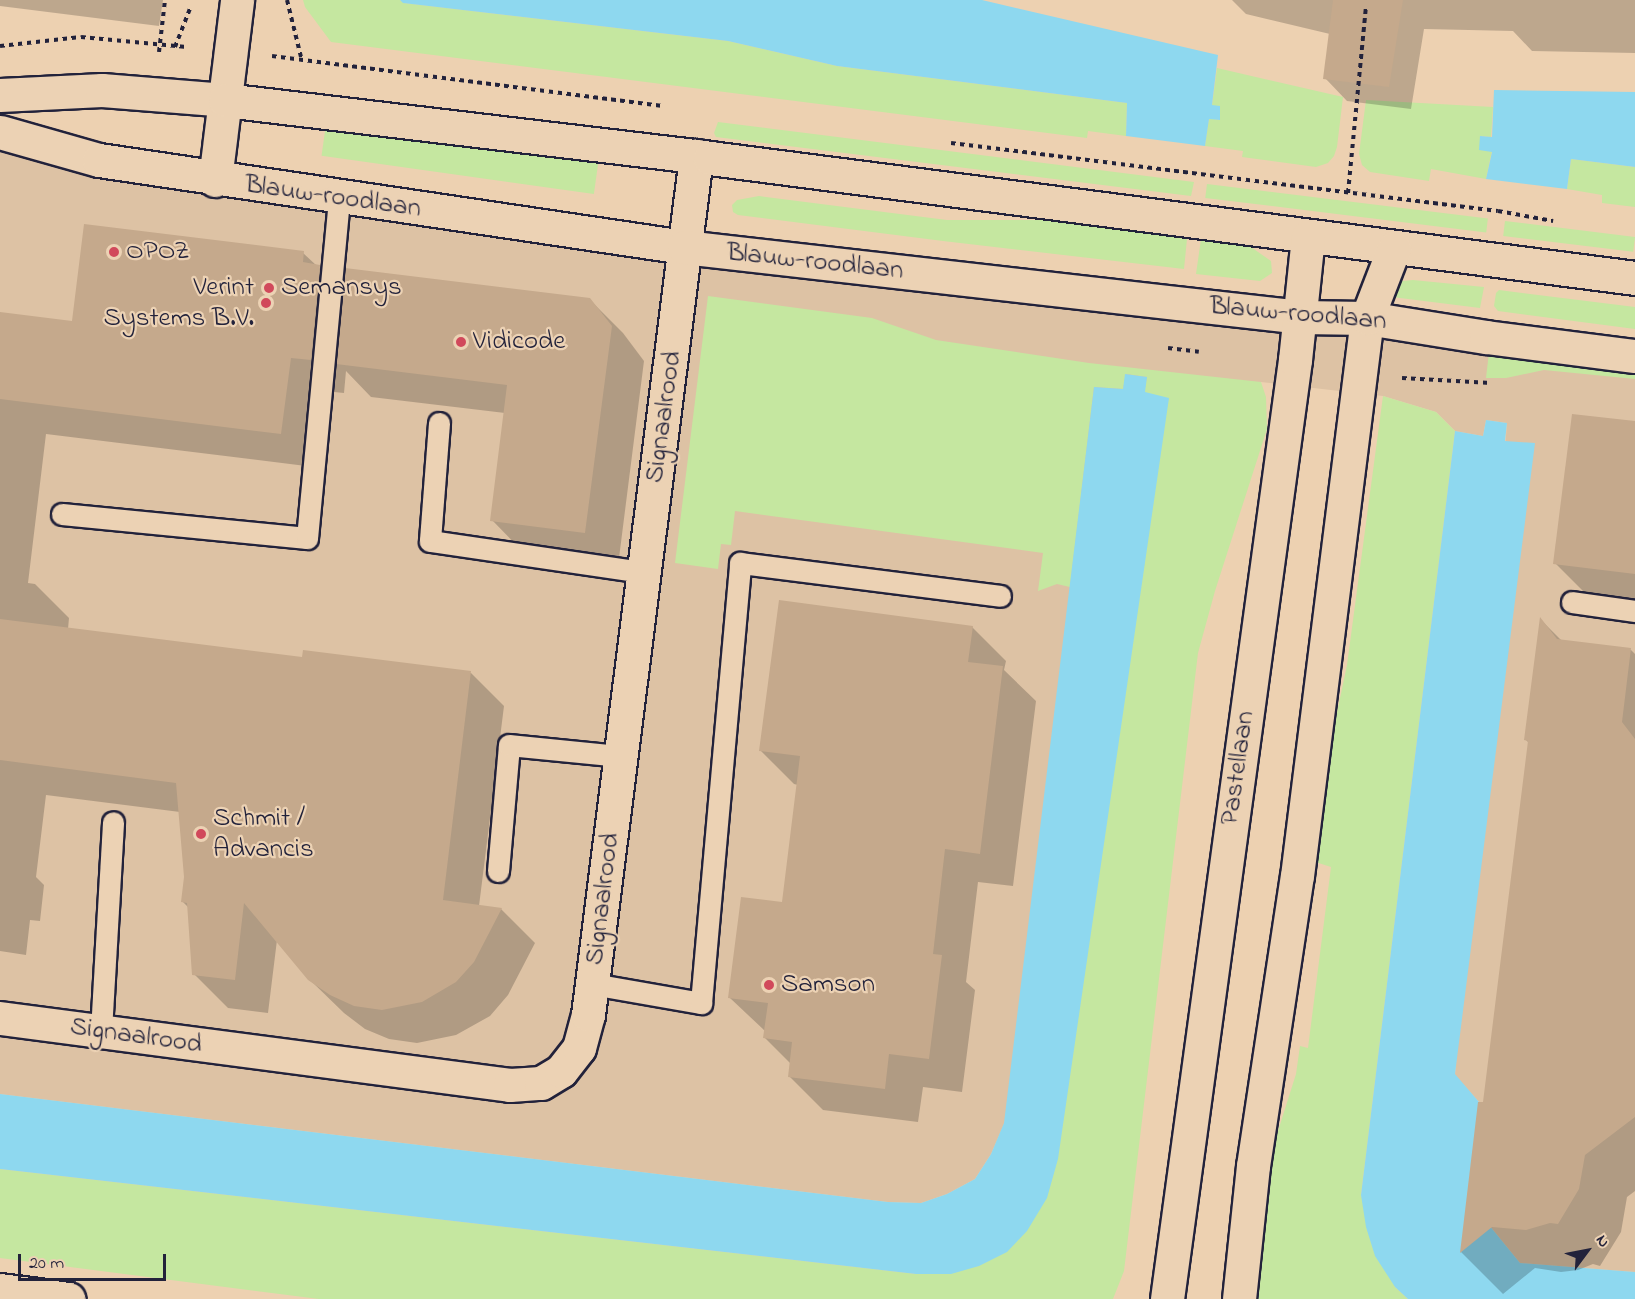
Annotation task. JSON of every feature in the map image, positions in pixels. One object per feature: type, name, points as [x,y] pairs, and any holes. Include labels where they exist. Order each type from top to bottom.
[{"type":"street","points":[[215,180],[237,0]]},
{"type":"street","points":[[0,95],[102,90],[225,100],[696,156],[1635,279]]},
{"type":"street","name":"Blauw-roodlaan","points":[[0,132],[99,160],[215,180],[684,247],[1300,317],[1367,318],[1486,337],[1635,356]]},
{"type":"street","name":"Signaalrood","points":[[0,1018],[510,1085],[541,1083],[561,1071],[579,1048],[588,1015],[696,156]]},
{"type":"street","name":"Pastellaan","points":[[1167,1299],[1300,317],[1308,237]]},
{"type":"street","points":[[1239,1299],[1253,1166],[1297,876],[1367,318],[1394,248]]},
{"type":"street","points":[[0,1290],[68,1299]]},
{"type":"lane","points":[[62,514],[307,538],[339,197]]},
{"type":"lane","points":[[439,423],[430,541],[643,572]]},
{"type":"lane","points":[[592,984],[701,1003],[740,563],[1000,596]]},
{"type":"lane","points":[[1572,602],[1635,611]]},
{"type":"lane","points":[[498,871],[509,745],[620,756]]},
{"type":"lane","points":[[101,1031],[113,822]]},
{"type":"path","points":[[286,0],[302,60]]},
{"type":"path","points":[[1348,193],[1366,7]]},
{"type":"path","points":[[0,46],[81,37],[230,51],[669,107]]},
{"type":"path","points":[[939,141],[1498,211],[1555,221]]},
{"type":"shaded area","points":[[0,144],[1635,366],[1635,1272],[1520,1263],[1467,1198],[1479,1102],[1455,1075],[1507,423],[1486,420],[1483,436],[1455,431],[1436,412],[1383,396],[1261,382],[1169,398],[1004,1124],[991,1154],[975,1179],[947,1194],[921,1203],[888,1202],[0,1094]]},
{"type":"green space","points":[[303,0],[400,0],[404,3],[728,41],[837,66],[1127,103],[1126,136],[1088,131],[1087,138],[331,42],[305,7]]},
{"type":"green space","points":[[1217,68],[1343,97],[1334,156],[1328,163],[1316,167],[1242,157],[1243,151],[1205,146],[1209,118],[1219,120],[1212,105]]},
{"type":"green space","points":[[1366,100],[1493,107],[1491,137],[1480,136],[1492,151],[1486,179],[1431,169],[1429,181],[1370,172],[1362,165],[1359,154]]},
{"type":"green space","points":[[718,122],[1194,182],[1191,196],[716,137],[714,133]]},
{"type":"green space","points":[[326,124],[598,162],[594,194],[322,156]]},
{"type":"green space","points":[[1571,159],[1635,167],[1635,207],[1602,203],[1602,195],[1567,189]]},
{"type":"green space","points":[[1207,184],[1488,218],[1486,232],[1205,198]]},
{"type":"green space","points":[[759,196],[947,220],[1055,220],[1185,236],[1187,239],[1184,269],[943,241],[738,215],[733,212],[732,205],[737,200]]},
{"type":"green space","points":[[1505,221],[1635,237],[1633,252],[1503,236]]},
{"type":"green space","points":[[1201,239],[1248,245],[1271,261],[1272,273],[1260,281],[1196,274]]},
{"type":"green space","points":[[1413,280],[1484,287],[1480,308],[1392,297],[1392,282]]},
{"type":"green space","points":[[1499,290],[1635,307],[1635,329],[1498,311],[1494,306],[1496,293]]},
{"type":"green space","points":[[708,296],[872,318],[936,340],[1089,363],[1261,382],[1266,397],[1267,429],[1215,591],[1198,653],[1124,1271],[1113,1299],[319,1299],[0,1258],[0,1169],[916,1274],[979,1266],[1147,377],[1126,374],[1123,389],[1094,387],[1070,587],[1057,584],[1038,591],[1043,553],[735,511],[731,545],[721,544],[718,569],[675,563]]},
{"type":"green space","points":[[1489,352],[1635,366],[1635,379],[1544,370],[1506,378],[1486,378]]},
{"type":"green space","points":[[1383,396],[1436,412],[1455,431],[1361,1195],[1395,1287],[1408,1299],[1251,1299],[1266,1169],[1296,1074],[1300,1046],[1308,1048],[1331,867],[1306,859],[1347,665]]},
{"type":"water","points":[[400,0],[982,0],[1218,55],[1212,105],[1220,106],[1220,120],[1209,119],[1205,146],[1126,136],[1127,103],[837,66],[728,41],[403,3]]},
{"type":"water","points":[[1494,90],[1635,92],[1635,167],[1571,159],[1567,189],[1486,179],[1492,152],[1479,150],[1480,136],[1492,137]]},
{"type":"water","points":[[1125,374],[1147,377],[1145,392],[1169,398],[1058,1159],[1047,1198],[1027,1231],[1007,1252],[979,1266],[951,1274],[916,1274],[0,1169],[0,1094],[888,1202],[921,1203],[947,1194],[975,1179],[991,1154],[1004,1123],[1094,387],[1123,389]]},
{"type":"water","points":[[1486,420],[1507,423],[1505,441],[1535,443],[1455,1074],[1479,1102],[1467,1198],[1520,1263],[1635,1272],[1635,1299],[1408,1299],[1395,1287],[1375,1256],[1366,1227],[1361,1195],[1455,431],[1483,436]]},
{"type":"building","points":[[1333,0],[1403,0],[1389,87],[1323,79]]},
{"type":"building","points":[[84,224],[304,251],[303,262],[320,265],[311,360],[291,358],[281,434],[0,399],[0,312],[72,321]]},
{"type":"building","points":[[345,268],[590,298],[612,326],[585,533],[490,521],[507,385],[336,364]]},
{"type":"building","points":[[1572,414],[1635,421],[1635,574],[1553,564]]},
{"type":"building","points":[[779,600],[973,626],[968,662],[1003,666],[980,854],[945,849],[933,954],[942,955],[929,1059],[889,1054],[885,1089],[788,1077],[792,1042],[763,1038],[768,1003],[728,998],[741,897],[782,902],[800,756],[759,751]]},
{"type":"building","points":[[1540,617],[1557,639],[1631,648],[1622,722],[1635,739],[1635,1117],[1585,1155],[1579,1189],[1558,1224],[1550,1223],[1526,1230],[1492,1227],[1460,1253],[1478,1102],[1483,1102],[1528,741],[1524,740]]},
{"type":"building","points":[[0,619],[302,657],[303,650],[471,671],[443,900],[502,908],[474,962],[456,982],[422,1002],[382,1010],[354,1006],[330,995],[308,980],[244,903],[235,980],[192,975],[187,903],[181,902],[184,877],[176,783],[0,760]]},
{"type":"place","name":"OPOZ","points":[[114,252]]},
{"type":"place","name":"Semansys","points":[[269,288]]},
{"type":"place","name":"Verint Systems B.V.","points":[[266,303]]},
{"type":"place","name":"Vidicode","points":[[461,342]]},
{"type":"place","name":"Schmit / Advancis","points":[[201,834]]},
{"type":"place","name":"Samson","points":[[769,985]]}]
